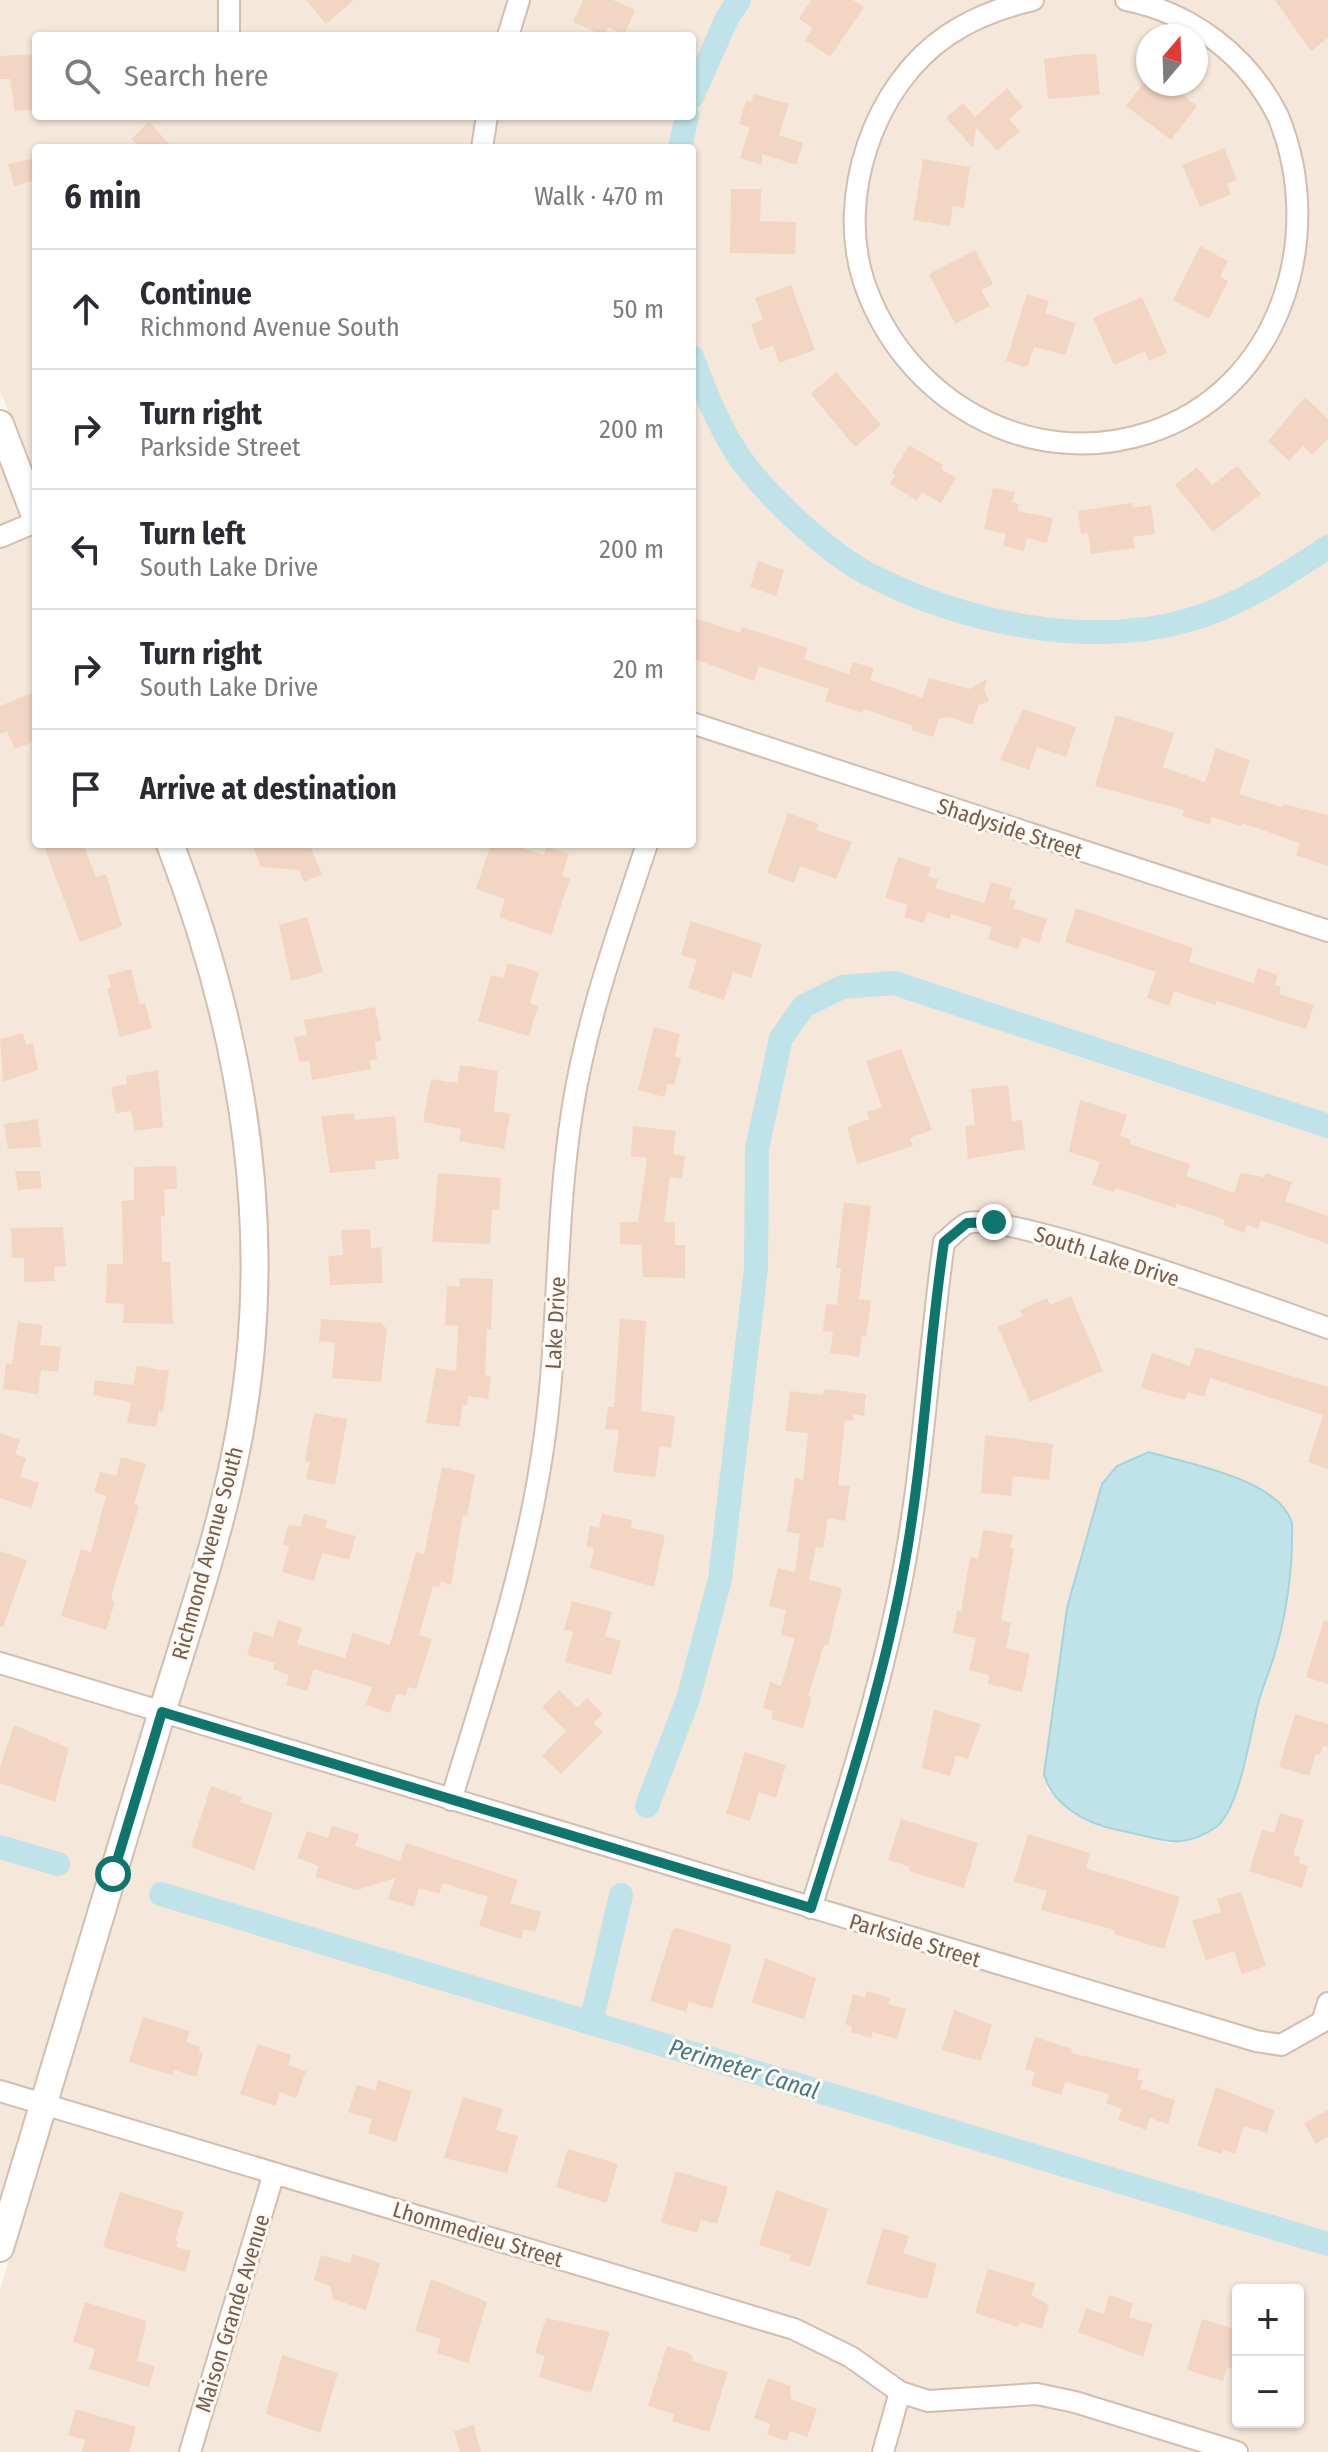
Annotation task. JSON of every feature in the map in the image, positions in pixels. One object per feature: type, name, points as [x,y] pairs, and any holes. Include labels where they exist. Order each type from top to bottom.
[{"type":"street","points":[[229,0],[229,32]]},
{"type":"street","points":[[509,32],[519,0]]},
{"type":"street","points":[[1033,0],[971,21],[946,36],[924,55],[898,86],[875,126],[863,160],[854,236],[862,276],[875,314],[893,346],[920,378],[953,405],[995,425],[1043,439],[1084,442],[1148,433],[1188,415],[1216,396],[1265,344],[1281,319],[1298,270],[1304,228],[1301,187],[1287,135],[1268,96],[1248,71],[1210,36],[1178,15],[1149,2],[1126,0]]},
{"type":"street","points":[[483,144],[486,120]]},
{"type":"street","points":[[0,424],[32,509]]},
{"type":"street","points":[[0,537],[32,522]]},
{"type":"street","name":"Shadyside Street","points":[[696,724],[1328,931]]},
{"type":"street","name":"Richmond Avenue South","points":[[0,2248],[204,1575],[236,1453],[249,1367],[255,1283],[250,1157],[238,1073],[220,990],[171,848]]},
{"type":"street","name":"Lake Drive","points":[[451,1800],[507,1619],[533,1508],[553,1367],[560,1209],[572,1112],[601,984],[646,848]]},
{"type":"street","name":"South Lake Drive","points":[[811,1908],[877,1695],[892,1626],[920,1460],[932,1324],[944,1242],[967,1223],[994,1222],[1046,1235],[1328,1328]]},
{"type":"street","name":"Parkside Street","points":[[0,1663],[1256,2041],[1281,2045],[1325,2013]]},
{"type":"street","name":"Lhommedieu Street","points":[[0,2091],[794,2329],[851,2357],[900,2392]]},
{"type":"street","name":"Maison Grande Avenue","points":[[190,2452],[274,2173]]},
{"type":"street","points":[[883,2452],[900,2392],[928,2401],[1037,2394],[1075,2402],[1237,2452]]},
{"type":"shaded area","points":[[0,0],[1328,0],[1328,2452],[0,2452],[0,2290],[248,1455],[261,1368],[267,1239],[262,1155],[250,1069],[232,985],[185,848],[696,848],[696,144],[32,144],[32,473],[0,390]],"holes":[[[1149,1452],[1244,1481],[1271,1495],[1292,1523],[1284,1614],[1258,1704],[1246,1765],[1236,1788],[1172,1844],[1111,1829],[1081,1817],[1048,1790],[1044,1774],[1067,1608],[1102,1484],[1117,1466]]]},
{"type":"shaded area","points":[[0,460],[32,541],[32,848],[159,848],[185,918],[208,995],[226,1077],[238,1159],[243,1242],[237,1367],[212,1505],[0,2206]]},
{"type":"water","points":[[1149,1452],[1252,1484],[1284,1508],[1292,1523],[1286,1607],[1237,1789],[1224,1818],[1216,1827],[1203,1835],[1179,1841],[1156,1839],[1083,1818],[1055,1795],[1044,1774],[1067,1608],[1102,1484],[1117,1466]]},
{"type":"building","points":[[306,0],[354,0],[326,24]]},
{"type":"building","points":[[583,0],[613,0],[635,10],[625,32],[608,27],[606,32],[595,32],[573,22]]},
{"type":"building","points":[[811,0],[853,0],[864,7],[830,57],[805,40],[813,28],[799,19]]},
{"type":"building","points":[[1275,0],[1328,0],[1328,38],[1311,51]]},
{"type":"building","points":[[32,54],[32,109],[15,111],[10,79],[0,79],[0,56]]},
{"type":"building","points":[[1096,54],[1100,95],[1048,99],[1044,59]]},
{"type":"building","points":[[1007,88],[1023,107],[1009,119],[1020,131],[997,151],[976,127],[973,148],[946,118],[963,103],[975,117]]},
{"type":"building","points":[[1136,93],[1136,96],[1184,96],[1197,106],[1171,140],[1126,106]]},
{"type":"building","points":[[754,94],[789,104],[779,135],[803,143],[796,165],[762,154],[762,165],[740,158],[750,127],[739,124],[746,101],[751,102]]},
{"type":"building","points":[[149,122],[169,144],[136,144],[131,139]]},
{"type":"building","points":[[1224,148],[1237,180],[1227,184],[1231,194],[1200,207],[1182,165]]},
{"type":"building","points":[[32,159],[32,181],[14,186],[8,164]]},
{"type":"building","points":[[923,159],[970,167],[964,208],[953,206],[950,226],[913,220]]},
{"type":"building","points":[[731,189],[761,189],[760,221],[796,222],[795,254],[730,253]]},
{"type":"building","points":[[1200,246],[1228,261],[1220,277],[1228,281],[1209,319],[1173,300]]},
{"type":"building","points":[[975,250],[993,284],[981,290],[990,306],[955,324],[929,274]]},
{"type":"building","points":[[791,285],[815,350],[779,363],[773,346],[760,350],[751,324],[763,319],[755,298]]},
{"type":"building","points":[[1027,294],[1049,301],[1045,313],[1076,323],[1065,355],[1034,347],[1028,365],[1024,367],[1006,361]]},
{"type":"building","points":[[1142,297],[1167,353],[1149,361],[1145,351],[1114,365],[1093,318]]},
{"type":"building","points":[[836,372],[881,425],[855,447],[811,394]]},
{"type":"building","points":[[1305,397],[1328,419],[1328,439],[1312,455],[1303,446],[1289,461],[1268,441]]},
{"type":"building","points":[[909,445],[943,465],[941,469],[956,478],[941,503],[922,492],[917,501],[890,484],[895,475],[892,473]]},
{"type":"building","points":[[1237,466],[1261,494],[1213,532],[1175,485],[1197,467],[1212,485]]},
{"type":"building","points":[[993,488],[1015,492],[1012,502],[1019,504],[1017,511],[1053,518],[1047,543],[1027,538],[1024,551],[1003,546],[1006,534],[984,529]]},
{"type":"building","points":[[1132,503],[1133,508],[1151,505],[1155,534],[1133,537],[1135,548],[1091,554],[1088,533],[1081,534],[1078,511]]},
{"type":"building","points":[[758,561],[784,570],[776,596],[750,587]]},
{"type":"building","points":[[696,618],[740,633],[742,627],[808,648],[804,659],[849,674],[853,662],[874,668],[870,680],[922,698],[929,678],[970,689],[987,679],[984,689],[989,701],[979,705],[972,725],[950,717],[939,719],[933,737],[911,730],[913,726],[864,709],[863,713],[825,701],[829,689],[759,666],[754,681],[696,659]]},
{"type":"building","points":[[32,693],[32,743],[15,749],[7,731],[0,734],[0,706]]},
{"type":"building","points":[[1023,709],[1076,727],[1066,757],[1037,747],[1029,770],[1000,760]]},
{"type":"building","points":[[1116,715],[1174,733],[1163,767],[1205,782],[1216,748],[1250,760],[1239,794],[1282,807],[1283,804],[1328,815],[1328,866],[1296,855],[1300,843],[1242,823],[1241,826],[1212,817],[1210,825],[1182,816],[1184,810],[1095,786]]},
{"type":"building","points":[[788,813],[819,824],[816,830],[852,842],[836,879],[800,866],[794,883],[767,873]]},
{"type":"building","points":[[45,848],[85,848],[96,877],[106,874],[122,926],[80,942]]},
{"type":"building","points":[[254,848],[311,848],[322,874],[304,882],[299,870],[261,867]]},
{"type":"building","points":[[490,848],[523,848],[544,855],[546,848],[549,848],[569,854],[562,876],[570,879],[551,935],[499,917],[505,899],[476,889]]},
{"type":"building","points":[[898,857],[931,868],[928,876],[938,879],[935,888],[984,903],[991,882],[1012,888],[1009,899],[1016,901],[1013,908],[1047,919],[1039,943],[1022,937],[1018,949],[988,939],[992,927],[951,914],[950,919],[928,912],[923,923],[904,917],[908,905],[885,898]]},
{"type":"building","points":[[1076,908],[1193,948],[1189,962],[1253,983],[1258,968],[1278,975],[1275,985],[1281,987],[1279,994],[1314,1005],[1306,1029],[1174,991],[1169,1006],[1147,998],[1156,972],[1065,942]]},
{"type":"building","points":[[307,917],[323,972],[291,981],[279,925]]},
{"type":"building","points":[[691,921],[762,944],[751,978],[733,972],[724,1000],[688,988],[697,960],[681,955]]},
{"type":"building","points":[[508,963],[539,972],[530,1003],[538,1006],[529,1036],[478,1021],[491,975],[503,978]]},
{"type":"building","points":[[131,969],[140,1004],[145,1003],[152,1028],[120,1037],[107,988],[111,988],[108,975]]},
{"type":"building","points":[[375,1007],[381,1040],[375,1042],[377,1059],[369,1061],[371,1069],[312,1080],[309,1061],[299,1062],[294,1037],[307,1035],[304,1020]]},
{"type":"building","points":[[654,1027],[680,1034],[675,1056],[681,1058],[674,1085],[668,1083],[664,1097],[638,1090]]},
{"type":"building","points":[[23,1033],[26,1045],[33,1043],[38,1070],[3,1082],[0,1039]]},
{"type":"building","points":[[901,1049],[932,1130],[910,1138],[913,1146],[857,1164],[847,1127],[869,1119],[867,1112],[882,1107],[866,1061]]},
{"type":"building","points":[[460,1065],[498,1071],[494,1111],[510,1114],[504,1149],[459,1141],[461,1129],[423,1122],[431,1079],[457,1083]]},
{"type":"building","points":[[158,1070],[163,1127],[135,1131],[131,1111],[116,1113],[111,1087],[127,1084],[126,1076]]},
{"type":"building","points":[[1008,1085],[1012,1121],[1022,1120],[1025,1149],[968,1159],[965,1126],[975,1125],[971,1089]]},
{"type":"building","points":[[1080,1100],[1127,1115],[1120,1136],[1131,1140],[1130,1144],[1190,1164],[1186,1176],[1234,1193],[1241,1173],[1264,1177],[1266,1173],[1292,1182],[1285,1201],[1328,1216],[1328,1244],[1261,1220],[1258,1229],[1247,1225],[1244,1233],[1223,1225],[1225,1220],[1177,1204],[1175,1208],[1116,1188],[1114,1192],[1092,1185],[1100,1162],[1069,1152]]},
{"type":"building","points":[[354,1113],[355,1120],[395,1116],[399,1159],[375,1161],[376,1169],[330,1173],[321,1116]]},
{"type":"building","points":[[38,1119],[41,1147],[8,1149],[4,1124]]},
{"type":"building","points":[[633,1126],[676,1131],[673,1154],[685,1156],[682,1179],[670,1177],[664,1222],[675,1222],[675,1245],[685,1245],[685,1278],[643,1277],[641,1245],[620,1244],[620,1222],[638,1222],[647,1158],[631,1156]]},
{"type":"building","points":[[176,1166],[177,1189],[164,1189],[165,1216],[161,1216],[162,1262],[170,1262],[173,1324],[123,1323],[124,1304],[106,1303],[107,1264],[123,1264],[122,1201],[134,1200],[134,1167]]},
{"type":"building","points":[[15,1171],[40,1171],[42,1188],[18,1190]]},
{"type":"building","points":[[438,1173],[501,1178],[499,1210],[492,1210],[490,1244],[432,1242]]},
{"type":"building","points":[[844,1202],[871,1206],[859,1299],[871,1301],[866,1337],[862,1336],[859,1357],[830,1353],[833,1332],[823,1331],[826,1304],[837,1305],[841,1268],[836,1268]]},
{"type":"building","points":[[63,1227],[66,1266],[54,1267],[55,1281],[24,1282],[24,1258],[12,1258],[11,1228]]},
{"type":"building","points":[[370,1229],[371,1248],[381,1247],[383,1283],[330,1285],[328,1256],[343,1255],[341,1230]]},
{"type":"building","points":[[460,1278],[493,1279],[485,1375],[491,1376],[488,1399],[468,1396],[459,1427],[426,1423],[436,1368],[456,1371],[458,1326],[445,1325],[447,1286],[459,1287]]},
{"type":"building","points":[[1071,1296],[1103,1371],[1030,1402],[998,1327],[1023,1316],[1020,1310],[1047,1298],[1050,1305]]},
{"type":"building","points":[[321,1319],[381,1323],[387,1329],[381,1382],[332,1378],[335,1343],[319,1341]]},
{"type":"building","points":[[620,1319],[646,1321],[641,1411],[675,1416],[671,1448],[660,1446],[655,1477],[613,1472],[619,1430],[605,1429],[608,1407],[614,1407]]},
{"type":"building","points":[[18,1322],[43,1325],[40,1345],[61,1347],[58,1372],[41,1370],[38,1394],[3,1389],[6,1363],[12,1364]]},
{"type":"building","points":[[1196,1347],[1328,1387],[1328,1469],[1308,1462],[1323,1415],[1210,1378],[1204,1397],[1188,1392],[1185,1400],[1141,1388],[1152,1353],[1190,1366]]},
{"type":"building","points":[[137,1366],[169,1371],[163,1412],[159,1411],[156,1427],[127,1423],[131,1402],[93,1395],[95,1380],[133,1385]]},
{"type":"building","points":[[824,1389],[866,1394],[864,1416],[853,1414],[853,1421],[845,1420],[838,1485],[850,1486],[845,1521],[828,1518],[823,1548],[816,1547],[809,1580],[842,1588],[828,1645],[824,1645],[808,1696],[812,1697],[803,1728],[771,1719],[773,1711],[763,1708],[770,1682],[781,1686],[795,1638],[781,1635],[786,1610],[769,1606],[778,1568],[795,1572],[800,1534],[787,1532],[795,1478],[803,1480],[808,1433],[785,1431],[790,1391],[823,1395]]},
{"type":"building","points":[[314,1413],[347,1419],[335,1485],[306,1479],[310,1462],[305,1461]]},
{"type":"building","points":[[0,1433],[20,1440],[15,1454],[26,1458],[20,1477],[39,1483],[31,1508],[0,1498]]},
{"type":"building","points":[[985,1435],[1053,1444],[1049,1480],[1013,1476],[1011,1496],[981,1493]]},
{"type":"building","points":[[121,1457],[146,1464],[134,1504],[139,1506],[113,1590],[111,1601],[115,1602],[106,1630],[61,1616],[81,1549],[91,1552],[106,1496],[94,1492],[100,1472],[116,1476]]},
{"type":"building","points":[[442,1467],[475,1474],[467,1516],[463,1515],[451,1585],[441,1582],[440,1588],[433,1586],[419,1635],[432,1639],[416,1689],[408,1687],[405,1696],[396,1694],[390,1713],[366,1705],[372,1687],[314,1669],[307,1691],[286,1685],[289,1675],[273,1669],[275,1663],[247,1655],[254,1631],[273,1637],[278,1620],[302,1628],[297,1644],[345,1658],[353,1633],[390,1645],[416,1552],[424,1555]]},
{"type":"building","points":[[304,1514],[327,1520],[325,1528],[356,1536],[349,1560],[322,1553],[314,1581],[282,1572],[289,1546],[283,1544],[289,1524],[300,1527]]},
{"type":"building","points":[[602,1514],[632,1520],[631,1528],[665,1535],[654,1587],[590,1568],[594,1548],[586,1546],[590,1526],[599,1528]]},
{"type":"building","points":[[983,1530],[1013,1535],[1010,1548],[1014,1549],[1001,1620],[1011,1623],[1006,1648],[1030,1654],[1022,1692],[988,1684],[989,1675],[969,1670],[976,1638],[953,1633],[957,1611],[961,1611],[970,1557],[978,1559]]},
{"type":"building","points":[[0,1551],[27,1560],[3,1627],[0,1627]]},
{"type":"building","points":[[572,1601],[612,1612],[605,1636],[621,1641],[611,1675],[565,1662],[573,1632],[564,1630]]},
{"type":"building","points":[[1324,1620],[1328,1621],[1328,1684],[1306,1677]]},
{"type":"building","points":[[559,1690],[578,1708],[587,1698],[603,1714],[593,1723],[603,1732],[561,1774],[542,1756],[566,1731],[542,1707]]},
{"type":"building","points":[[934,1710],[981,1724],[968,1759],[956,1755],[950,1776],[922,1768]]},
{"type":"building","points":[[1295,1714],[1328,1724],[1328,1748],[1323,1746],[1320,1755],[1316,1754],[1309,1776],[1279,1767]]},
{"type":"building","points":[[14,1725],[69,1748],[55,1802],[0,1783],[0,1767]]},
{"type":"building","points":[[745,1752],[786,1765],[776,1798],[759,1792],[750,1821],[726,1814]]},
{"type":"building","points":[[211,1786],[242,1797],[240,1802],[273,1813],[254,1870],[191,1847]]},
{"type":"building","points":[[1280,1813],[1304,1820],[1293,1855],[1300,1857],[1299,1863],[1308,1866],[1302,1888],[1249,1871],[1262,1830],[1274,1833]]},
{"type":"building","points":[[901,1819],[978,1843],[964,1888],[909,1871],[910,1867],[888,1860]]},
{"type":"building","points":[[332,1826],[359,1834],[355,1846],[400,1861],[406,1843],[518,1880],[510,1903],[541,1912],[535,1932],[524,1929],[521,1939],[479,1926],[488,1897],[443,1883],[439,1894],[419,1888],[414,1907],[388,1899],[395,1878],[357,1890],[315,1877],[319,1866],[297,1858],[307,1831],[328,1838]]},
{"type":"building","points":[[1028,1834],[1090,1853],[1086,1868],[1180,1897],[1164,1949],[1114,1934],[1115,1930],[1041,1910],[1047,1891],[1014,1882]]},
{"type":"building","points":[[1241,1892],[1266,1966],[1242,1974],[1234,1951],[1206,1960],[1192,1921],[1221,1912],[1217,1899]]},
{"type":"building","points":[[673,1929],[732,1945],[712,2009],[689,2002],[686,2012],[650,2001]]},
{"type":"building","points":[[765,1958],[816,1978],[804,2019],[752,2003]]},
{"type":"building","points":[[867,1991],[890,1998],[888,2004],[906,2009],[897,2039],[873,2032],[871,2038],[851,2032],[852,2027],[845,2024],[853,1994],[865,1998]]},
{"type":"building","points":[[954,2010],[992,2025],[981,2061],[942,2050]]},
{"type":"building","points":[[143,2017],[190,2031],[186,2042],[200,2047],[199,2052],[203,2053],[196,2077],[174,2070],[172,2075],[129,2062]]},
{"type":"building","points":[[1035,2037],[1072,2049],[1071,2053],[1140,2069],[1137,2079],[1143,2081],[1140,2088],[1175,2100],[1168,2124],[1150,2118],[1146,2130],[1118,2120],[1122,2109],[1106,2103],[1109,2094],[1065,2082],[1061,2095],[1031,2086],[1035,2072],[1025,2069]]},
{"type":"building","points":[[258,2044],[291,2055],[288,2065],[306,2071],[296,2098],[280,2092],[276,2106],[240,2094]]},
{"type":"building","points":[[378,2080],[412,2091],[396,2142],[368,2133],[372,2119],[348,2112],[357,2085],[375,2090]]},
{"type":"building","points":[[1216,2087],[1274,2110],[1267,2133],[1244,2126],[1235,2154],[1223,2150],[1222,2154],[1197,2146]]},
{"type":"building","points":[[463,2097],[503,2109],[496,2130],[518,2136],[507,2173],[444,2158]]},
{"type":"building","points":[[1328,2110],[1328,2137],[1316,2144],[1304,2123]]},
{"type":"building","points":[[568,2149],[618,2164],[606,2203],[556,2187]]},
{"type":"building","points":[[676,2171],[728,2187],[717,2224],[701,2220],[697,2233],[661,2222]]},
{"type":"building","points":[[776,2190],[828,2209],[810,2267],[789,2260],[791,2255],[759,2245]]},
{"type":"building","points":[[120,2192],[184,2212],[175,2240],[178,2241],[176,2247],[191,2251],[185,2272],[103,2247]]},
{"type":"building","points":[[883,2228],[909,2236],[903,2253],[937,2264],[927,2299],[866,2284]]},
{"type":"building","points":[[353,2254],[380,2263],[366,2310],[333,2299],[330,2286],[314,2280],[321,2255],[350,2263]]},
{"type":"building","points":[[988,2269],[1035,2283],[1031,2295],[1049,2305],[1042,2329],[1020,2322],[1018,2327],[975,2313]]},
{"type":"building","points":[[431,2279],[487,2302],[468,2363],[437,2353],[441,2339],[415,2331]]},
{"type":"building","points":[[1109,2295],[1133,2303],[1129,2317],[1153,2324],[1143,2357],[1078,2332],[1086,2308],[1104,2314]]},
{"type":"building","points":[[85,2302],[147,2321],[137,2361],[155,2366],[149,2387],[89,2369],[95,2349],[73,2342]]},
{"type":"building","points":[[546,2318],[610,2332],[591,2393],[539,2377],[545,2356],[535,2353]]},
{"type":"building","points":[[1202,2319],[1232,2328],[1232,2368],[1227,2367],[1223,2381],[1187,2370]]},
{"type":"building","points":[[667,2346],[688,2353],[693,2357],[692,2361],[728,2372],[709,2432],[672,2421],[674,2414],[648,2406]]},
{"type":"building","points":[[282,2355],[338,2373],[320,2433],[266,2414]]},
{"type":"building","points":[[768,2378],[790,2386],[791,2399],[817,2409],[807,2437],[790,2431],[787,2441],[767,2434],[771,2424],[754,2418]]},
{"type":"building","points":[[76,2409],[136,2427],[129,2452],[82,2452],[85,2440],[68,2435]]},
{"type":"building","points":[[474,2425],[481,2452],[460,2452],[454,2431]]},
{"type":"waterway","points":[[696,88],[727,18],[739,0]]},
{"type":"waterway","points":[[681,144],[686,120]]},
{"type":"waterway","points":[[696,367],[736,453],[787,511],[856,567],[908,593],[946,607],[986,618],[1068,631],[1110,632],[1150,628],[1208,614],[1244,598],[1328,547]]},
{"type":"waterway","points":[[647,1806],[688,1699],[720,1579],[756,1268],[757,1149],[781,1038],[804,1006],[842,987],[894,983],[1328,1126]]},
{"type":"waterway","name":"Perimeter Canal","points":[[0,1847],[58,1864]]},
{"type":"waterway","name":"Perimeter Canal","points":[[161,1894],[1328,2244]]},
{"type":"waterway","points":[[591,2023],[621,1895]]},
{"type":"route","points":[[113,1874],[162,1712],[811,1908],[877,1695],[905,1561],[920,1460],[932,1324],[944,1242],[967,1223],[994,1222]]}]
